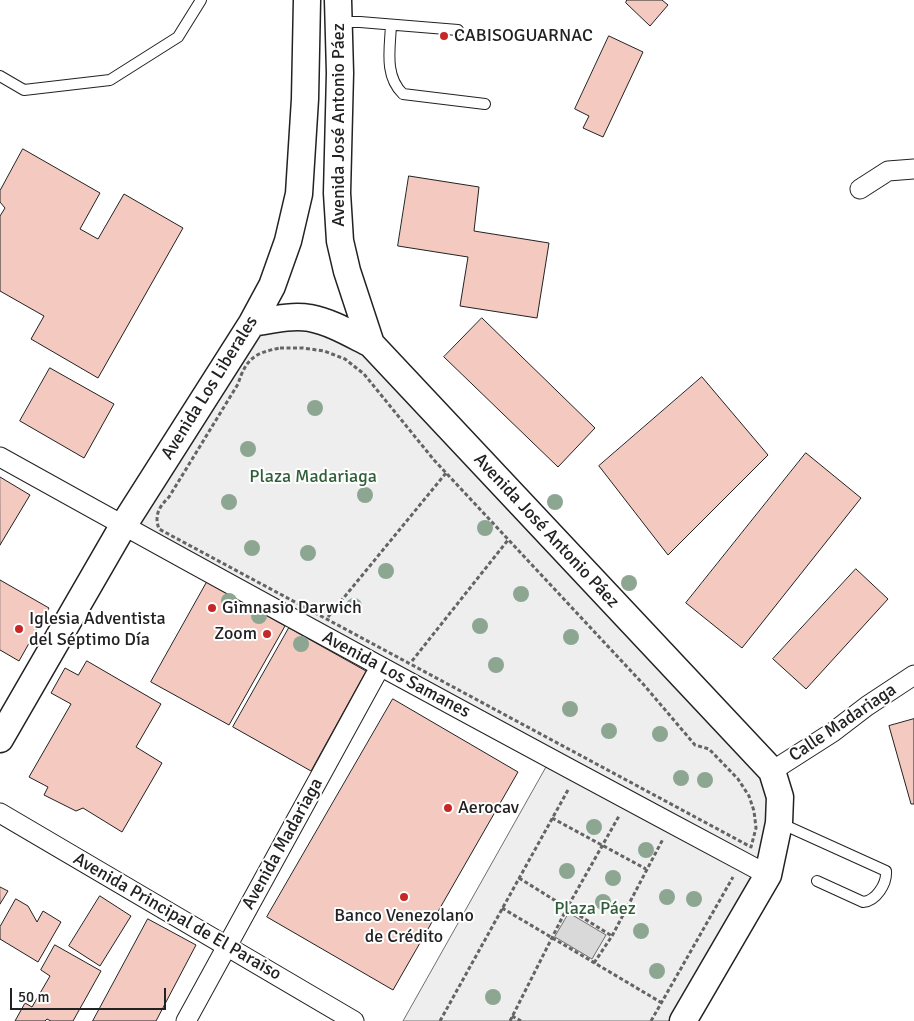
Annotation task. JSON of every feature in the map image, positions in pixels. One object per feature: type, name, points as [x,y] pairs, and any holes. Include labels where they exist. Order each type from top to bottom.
[{"type":"main road","name":"Avenida Los Liberales","points":[[0,739],[123,526],[252,323],[272,286],[288,242],[299,194],[305,99],[307,0]]},
{"type":"main road","name":"Avenida José Antonio Páez","points":[[338,11],[340,73],[337,193],[340,241],[349,279],[371,344],[772,771],[780,797],[779,823],[768,875],[683,1021]]},
{"type":"main road","points":[[252,323],[286,317],[310,318],[332,325],[371,344]]},
{"type":"street","points":[[860,189],[888,171],[914,169]]},
{"type":"street","name":"Avenida Los Samanes","points":[[0,457],[380,667],[768,875]]},
{"type":"street","name":"Avenida Madariaga","points":[[186,1021],[380,667]]},
{"type":"street","name":"Calle Madariaga","points":[[772,771],[914,675]]},
{"type":"street","name":"Avenida Principal de El Paraiso","points":[[0,812],[354,1021]]},
{"type":"lane","points":[[0,76],[24,90],[110,80],[178,37],[201,0]]},
{"type":"lane","points":[[338,11],[391,24],[458,30]]},
{"type":"lane","points":[[391,24],[389,61],[391,75],[396,87],[403,94],[485,104]]},
{"type":"lane","points":[[779,823],[886,871],[885,880],[874,898],[863,902],[817,881]]},
{"type":"path","points":[[280,348],[304,348],[324,351],[345,359],[364,374],[446,473],[644,685],[695,745],[709,749],[738,779],[749,796],[754,811],[756,828],[751,847],[159,529],[155,519],[159,507],[169,497],[238,384],[244,366],[262,352],[280,348]]},
{"type":"path","points":[[326,619],[446,473]]},
{"type":"path","points":[[410,664],[508,540]]},
{"type":"path","points":[[440,1021],[570,785]]},
{"type":"path","points":[[510,1021],[551,938],[621,812]]},
{"type":"path","points":[[552,818],[646,870]]},
{"type":"path","points":[[594,963],[612,936],[664,836]]},
{"type":"path","points":[[651,1021],[735,874]]},
{"type":"path","points":[[519,878],[612,936]]},
{"type":"path","points":[[502,908],[662,1003]]},
{"type":"path","points":[[512,1016],[521,1021]]},
{"type":"green space","name":"Plaza Madariaga","points":[[310,318],[371,344],[772,771],[779,823],[683,1021],[403,1021],[551,758],[123,526],[252,323]]},
{"type":"shaded area","points":[[569,913],[606,935],[592,959],[555,937]]},
{"type":"building","points":[[627,0],[662,0],[668,5],[650,26],[626,3]]},
{"type":"building","points":[[609,36],[643,52],[603,137],[583,128],[589,116],[575,109]]},
{"type":"building","points":[[23,149],[100,193],[80,229],[98,239],[124,194],[183,228],[98,378],[31,339],[44,316],[0,291],[0,216],[5,208],[0,202],[0,191]]},
{"type":"building","points":[[409,176],[479,187],[474,231],[549,243],[537,318],[460,306],[468,257],[398,246]]},
{"type":"building","points":[[482,318],[595,428],[558,467],[444,357]]},
{"type":"building","points":[[50,368],[114,404],[84,458],[20,421]]},
{"type":"building","points":[[702,377],[768,455],[668,555],[599,466]]},
{"type":"building","points":[[806,453],[861,498],[742,648],[686,603]]},
{"type":"building","points":[[0,477],[30,495],[0,545]]},
{"type":"building","points":[[856,569],[888,599],[806,689],[773,659]]},
{"type":"building","name":"Iglesia Adventista del Séptimo Día","points":[[0,580],[49,608],[19,661],[0,650]]},
{"type":"building","points":[[207,582],[285,626],[229,725],[151,682]]},
{"type":"building","points":[[289,628],[366,671],[311,771],[233,727]]},
{"type":"building","points":[[87,661],[161,704],[136,747],[162,763],[122,832],[83,808],[76,811],[44,795],[48,787],[29,777],[71,704],[51,693],[65,668],[78,675]]},
{"type":"building","points":[[393,699],[518,772],[393,990],[267,917]]},
{"type":"building","points":[[914,719],[914,804],[911,804],[889,726]]},
{"type":"building","points":[[0,887],[8,891],[0,904]]},
{"type":"building","points":[[100,896],[131,916],[100,966],[69,946]]},
{"type":"building","points":[[16,899],[28,906],[37,922],[43,911],[61,922],[38,962],[0,939],[0,927]]},
{"type":"building","points":[[148,919],[196,945],[156,1021],[93,1021]]},
{"type":"building","points":[[55,945],[101,971],[73,1021],[51,1021],[47,1019],[45,1021],[15,1021],[25,1003],[32,1007],[50,976],[41,970]]},
{"type":"place","name":"CABISOGUARNAC","points":[[444,36]]},
{"type":"place","name":"Gimnasio Darwich","points":[[212,608]]},
{"type":"place","name":"Iglesia Adventista del Séptimo Día","points":[[19,629]]},
{"type":"place","name":"Zoom","points":[[267,634]]},
{"type":"place","name":"Aerocav","points":[[448,808]]},
{"type":"place","name":"Banco Venezolano de Crédito","points":[[404,897]]},
{"type":"park label","name":"Plaza Páez","points":[[595,909]]}]
